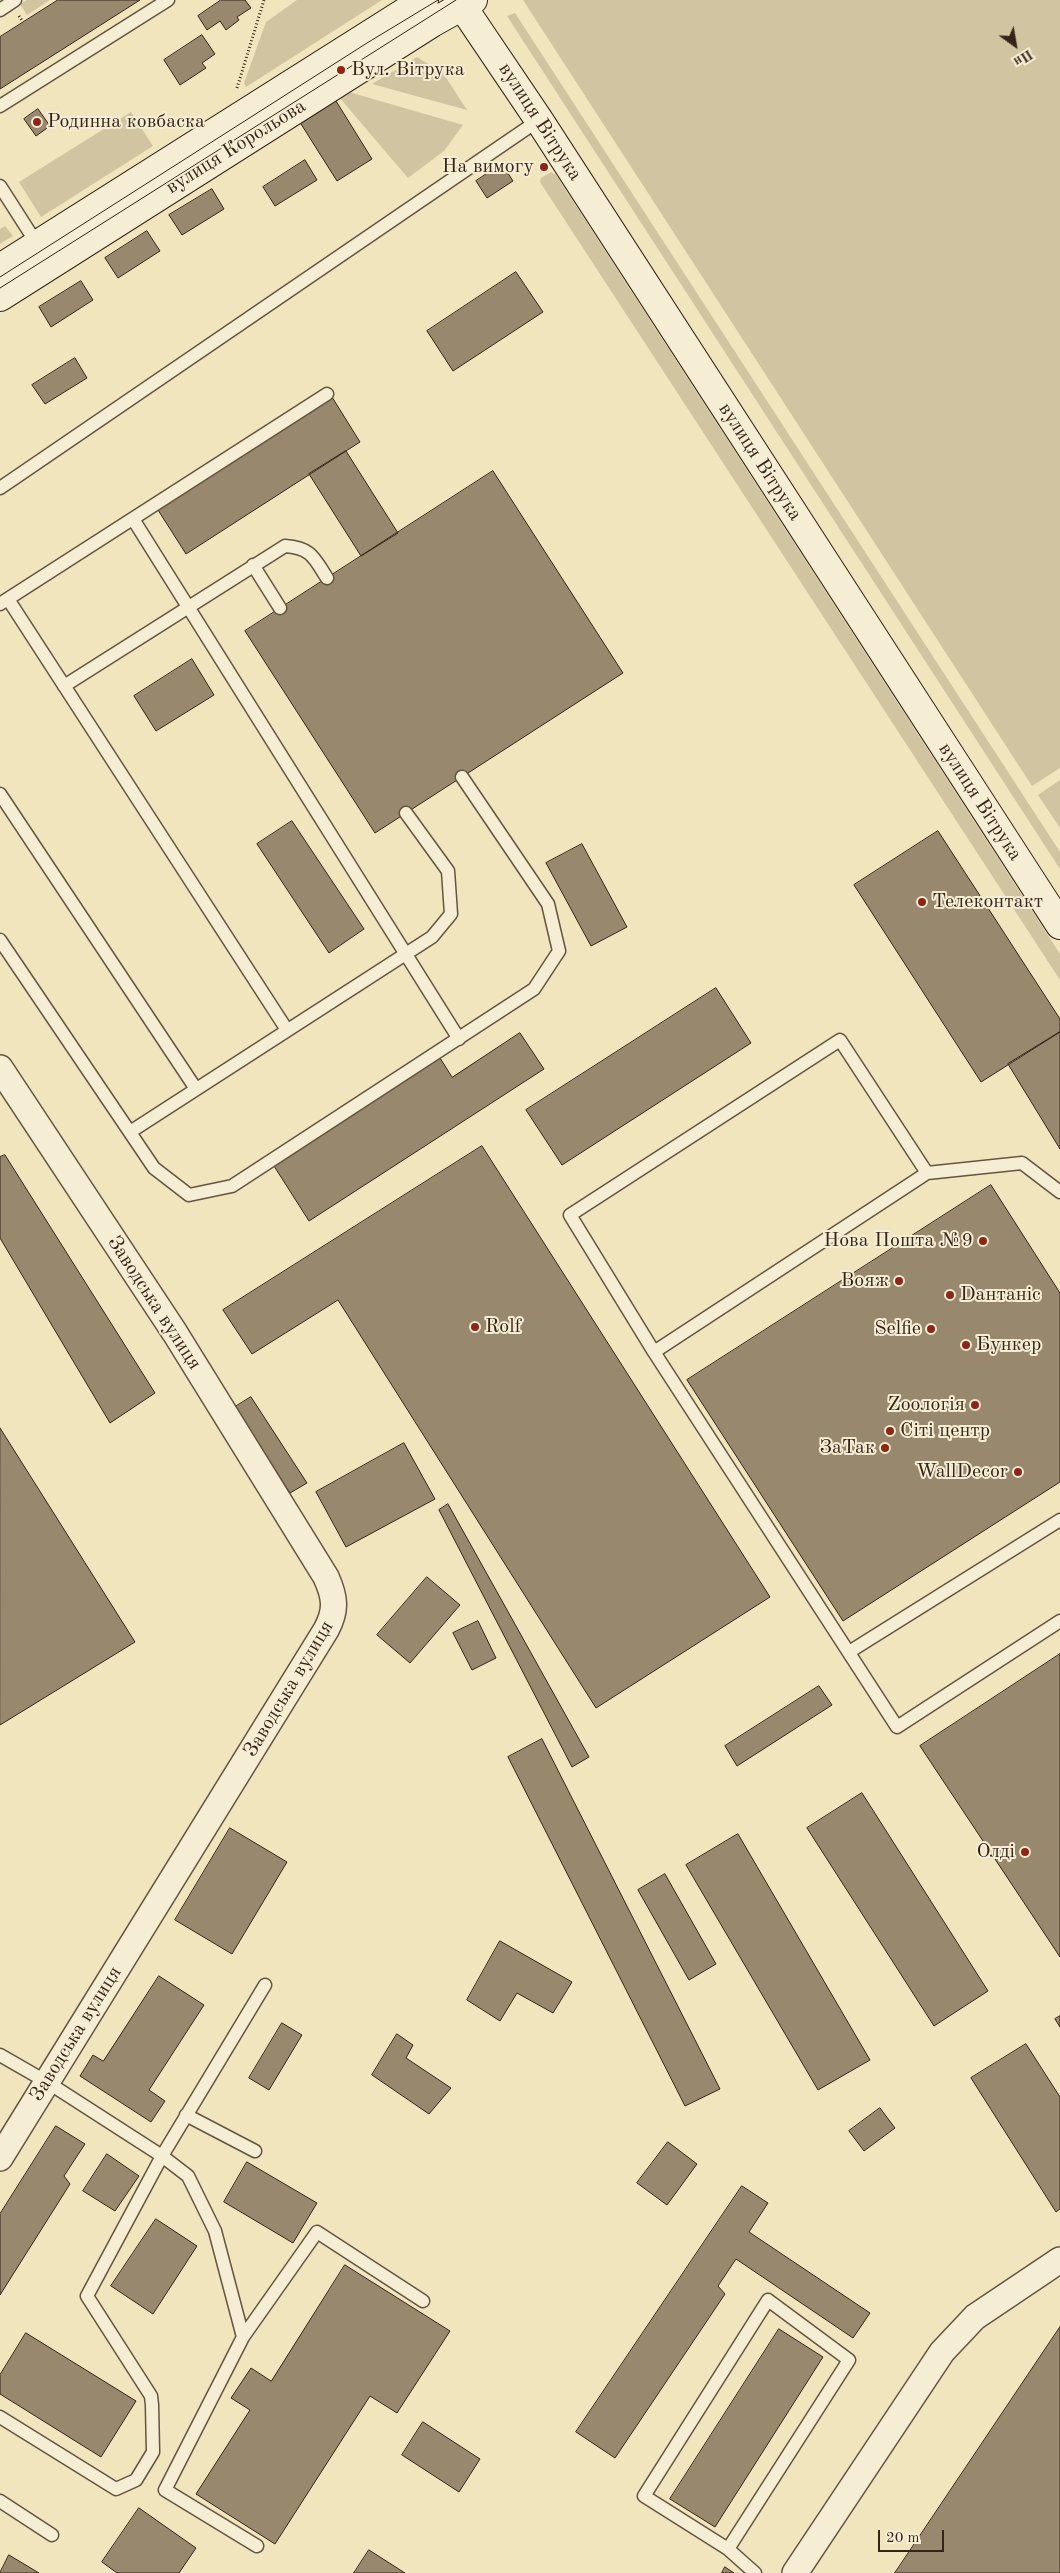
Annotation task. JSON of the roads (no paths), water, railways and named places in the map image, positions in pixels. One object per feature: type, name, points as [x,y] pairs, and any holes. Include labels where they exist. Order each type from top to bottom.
[{"type":"main road","name":"вулиця Корольова","points":[[0,297],[44,255],[424,0]]},
{"type":"main road","name":"вулиця Корольова","points":[[0,268],[44,255],[468,1]]},
{"type":"main road","name":"вулиця Вітрука","points":[[468,1],[539,120],[1060,926]]},
{"type":"main road","name":"вулиця Вітрука","points":[[468,1],[1060,898]]},
{"type":"street","name":"Заводська вулиця","points":[[0,1068],[175,1333],[326,1577],[335,1600],[334,1611],[326,1630],[0,2158]]},
{"type":"street","points":[[795,2573],[942,2352],[975,2317],[1060,2260]]},
{"type":"lane","points":[[0,10],[15,0]]},
{"type":"lane","points":[[0,106],[168,0]]},
{"type":"lane","points":[[0,488],[539,120]]},
{"type":"lane","points":[[0,186],[44,255]]},
{"type":"lane","points":[[287,1030],[64,686],[4,602],[327,394]]},
{"type":"lane","points":[[133,519],[459,1039]]},
{"type":"lane","points":[[64,686],[285,546],[301,547],[313,556],[327,578]]},
{"type":"lane","points":[[253,565],[280,608]]},
{"type":"lane","points":[[0,940],[154,1168],[188,1195],[232,1186],[534,989],[559,950],[548,904],[462,777]]},
{"type":"lane","points":[[0,794],[196,1089]]},
{"type":"lane","points":[[130,1132],[432,937],[451,914],[448,872],[406,813]]},
{"type":"lane","points":[[927,1173],[840,1040],[570,1214],[654,1352],[897,1727],[1060,1621]]},
{"type":"lane","points":[[654,1352],[927,1173],[1022,1163],[1060,1192]]},
{"type":"lane","points":[[848,1652],[1060,1520]]},
{"type":"lane","points":[[0,2417],[116,2489],[136,2480],[154,2452],[151,2396],[87,2296],[186,2114],[265,1985]]},
{"type":"lane","points":[[0,2054],[162,2156],[188,2176],[214,2231],[243,2337]]},
{"type":"lane","points":[[186,2114],[254,2151]]},
{"type":"lane","points":[[256,2546],[165,2490],[243,2337],[317,2232],[423,2301]]},
{"type":"lane","points":[[728,2549],[849,2360],[768,2300],[644,2496],[728,2549],[755,2573]]},
{"type":"lane","points":[[0,2501],[52,2535]]},
{"type":"tram line","points":[[0,277],[367,43],[438,0]]},
{"type":"tram line","points":[[0,288],[456,0]]},
{"type":"place","name":"Вул. Вітрука","points":[[341,70]]},
{"type":"place","name":"Родинна ковбаска","points":[[37,122]]},
{"type":"place","name":"На вимогу","points":[[544,167]]},
{"type":"place","name":"Телеконтакт","points":[[922,902]]},
{"type":"place","name":"Нова Пошта №9","points":[[983,1241]]},
{"type":"place","name":"Вояж","points":[[899,1281]]},
{"type":"place","name":"Dантаніс","points":[[950,1295]]},
{"type":"place","name":"Rolf","points":[[475,1327]]},
{"type":"place","name":"Selfie","points":[[931,1329]]},
{"type":"place","name":"Бункер","points":[[966,1345]]},
{"type":"place","name":"Zooлогія","points":[[975,1405]]},
{"type":"place","name":"Сіті центр","points":[[890,1431]]},
{"type":"place","name":"ЗаТак","points":[[885,1448]]},
{"type":"place","name":"WallDecor","points":[[1018,1472]]},
{"type":"place","name":"Олді","points":[[1025,1852]]}]
